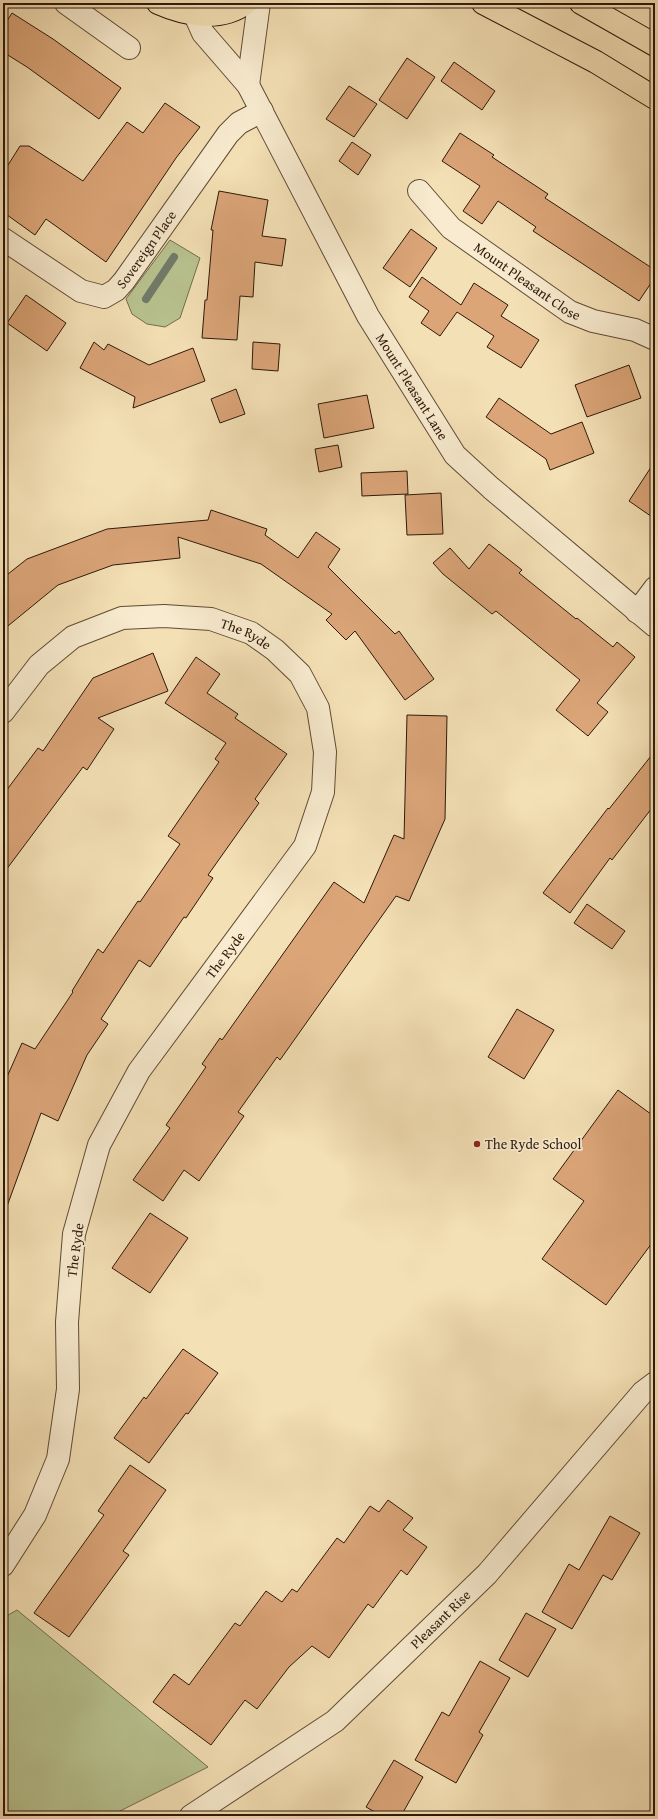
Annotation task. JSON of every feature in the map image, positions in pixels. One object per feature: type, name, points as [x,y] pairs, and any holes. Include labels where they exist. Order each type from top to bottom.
[{"type":"highway","points":[[158,3],[175,11],[195,15],[217,14],[240,7],[246,3]]},
{"type":"highway","points":[[483,3],[596,62],[655,98]]},
{"type":"highway","points":[[581,3],[655,45]]},
{"type":"street","points":[[66,3],[129,48]]},
{"type":"street","points":[[248,85],[259,3]]},
{"type":"street","name":"Mount Pleasant Lane","points":[[195,15],[203,33],[248,85],[368,316],[455,455],[655,626]]},
{"type":"street","name":"Sovereign Place","points":[[3,239],[81,291],[93,296],[104,298],[116,290],[124,281],[228,134],[239,123],[262,111]]},
{"type":"street","name":"Mount Pleasant Close","points":[[419,191],[451,228],[570,312],[593,321],[635,330],[655,340]]},
{"type":"street","points":[[637,612],[655,588]]},
{"type":"street","name":"The Ryde","points":[[3,712],[39,665],[73,637],[122,618],[164,616],[211,619],[251,633],[274,650],[300,674],[318,708],[325,752],[323,792],[305,846],[139,1071],[99,1145],[74,1234],[67,1322],[68,1389],[58,1459],[35,1515],[3,1565]]},
{"type":"street","name":"Pleasant Rise","points":[[191,1816],[335,1721],[487,1574],[643,1392],[655,1383]]},
{"type":"green space","points":[[170,240],[200,258],[180,318],[165,327],[147,324],[132,314],[126,299]]},
{"type":"green space","points":[[17,1610],[208,1767],[110,1816],[3,1816],[3,1618]]},
{"type":"building","points":[[12,13],[53,39],[121,88],[99,119],[27,67],[3,52],[3,27]]},
{"type":"building","points":[[407,58],[435,77],[407,119],[379,100]]},
{"type":"building","points":[[454,62],[495,91],[482,110],[441,81]]},
{"type":"building","points":[[349,86],[377,104],[354,137],[326,119]]},
{"type":"building","points":[[165,103],[200,127],[176,158],[106,262],[46,219],[35,235],[3,212],[3,173],[20,146],[29,146],[83,181],[127,122],[143,133]]},
{"type":"building","points":[[460,133],[494,155],[492,157],[548,194],[545,198],[655,270],[655,277],[639,301],[533,231],[536,227],[498,201],[482,224],[463,211],[480,186],[442,161]]},
{"type":"building","points":[[352,142],[371,155],[358,175],[339,161]]},
{"type":"building","points":[[219,191],[268,200],[262,236],[286,239],[282,266],[255,262],[253,297],[240,296],[237,340],[202,338],[213,230],[211,230]]},
{"type":"building","points":[[411,229],[437,248],[410,287],[383,268]]},
{"type":"building","points":[[422,277],[461,305],[474,283],[508,305],[501,316],[539,340],[521,368],[487,347],[494,336],[457,312],[440,336],[421,323],[429,311],[409,297]]},
{"type":"building","points":[[26,295],[66,323],[47,351],[7,323]]},
{"type":"building","points":[[94,342],[104,350],[108,344],[149,365],[193,348],[205,381],[133,408],[135,397],[80,368]]},
{"type":"building","points":[[253,342],[280,344],[278,371],[252,369]]},
{"type":"building","points":[[629,365],[641,398],[587,417],[575,385]]},
{"type":"building","points":[[236,389],[245,414],[220,423],[211,399]]},
{"type":"building","points":[[367,395],[374,428],[324,438],[318,404]]},
{"type":"building","points":[[499,398],[551,434],[582,422],[594,453],[550,470],[546,459],[486,417]]},
{"type":"building","points":[[338,445],[342,467],[319,472],[315,449]]},
{"type":"building","points":[[655,461],[655,519],[629,501]]},
{"type":"building","points":[[407,471],[408,494],[362,496],[361,473]]},
{"type":"building","points":[[441,493],[443,534],[407,535],[405,495]]},
{"type":"building","points":[[211,510],[267,529],[265,535],[298,558],[316,532],[340,549],[328,567],[395,634],[399,631],[434,679],[405,700],[355,631],[346,640],[326,620],[332,614],[261,564],[178,537],[180,558],[113,565],[58,585],[3,630],[3,578],[27,559],[107,529],[208,520]]},
{"type":"building","points":[[489,544],[522,570],[519,573],[576,619],[577,618],[613,647],[617,642],[635,657],[597,703],[608,712],[588,736],[556,710],[580,680],[496,611],[492,614],[443,574],[433,563],[450,548],[469,569]]},
{"type":"building","points":[[153,653],[168,691],[98,718],[114,729],[87,770],[83,767],[3,874],[3,795],[38,748],[43,751],[93,678]]},
{"type":"building","points":[[196,657],[220,674],[207,693],[238,714],[235,718],[287,754],[255,799],[259,803],[208,875],[213,878],[186,918],[184,917],[150,967],[139,960],[101,1019],[108,1024],[87,1055],[58,1121],[41,1113],[6,1209],[3,1209],[3,1086],[22,1043],[35,1049],[73,992],[72,991],[98,949],[103,953],[138,901],[140,902],[180,844],[168,836],[219,762],[215,759],[226,743],[165,703]]},
{"type":"building","points":[[407,715],[447,716],[445,819],[409,901],[396,896],[280,1060],[277,1057],[238,1112],[244,1116],[199,1181],[184,1170],[163,1201],[133,1180],[170,1128],[166,1125],[206,1067],[202,1064],[220,1038],[222,1040],[334,882],[364,903],[394,835],[404,839]]},
{"type":"building","points":[[655,751],[655,804],[612,860],[610,858],[570,913],[543,893],[608,808],[609,809]]},
{"type":"building","points":[[587,904],[625,931],[612,949],[574,923]]},
{"type":"building","points":[[517,1009],[554,1030],[524,1079],[488,1057]]},
{"type":"building","points":[[618,1090],[655,1117],[655,1239],[606,1305],[542,1259],[584,1201],[553,1179]]},
{"type":"building","points":[[150,1213],[188,1238],[150,1293],[112,1268]]},
{"type":"building","points":[[183,1349],[218,1373],[149,1463],[114,1438],[144,1397],[146,1399]]},
{"type":"building","points":[[130,1465],[166,1490],[123,1551],[129,1555],[69,1637],[34,1613],[104,1515],[98,1511]]},
{"type":"building","points":[[388,1500],[413,1518],[403,1530],[427,1547],[407,1575],[401,1570],[373,1608],[368,1604],[329,1658],[312,1646],[289,1667],[257,1709],[245,1700],[211,1745],[153,1702],[174,1674],[189,1685],[235,1623],[240,1626],[266,1591],[282,1602],[292,1589],[297,1592],[337,1538],[344,1543],[370,1506],[379,1512]]},
{"type":"building","points":[[610,1516],[640,1533],[612,1580],[603,1575],[572,1629],[542,1612],[569,1564],[579,1570]]},
{"type":"building","points":[[526,1613],[556,1629],[528,1677],[499,1660]]},
{"type":"building","points":[[480,1661],[510,1678],[479,1732],[483,1735],[456,1783],[415,1760],[442,1712],[449,1716]]},
{"type":"building","points":[[394,1760],[423,1777],[401,1816],[382,1816],[366,1807]]},
{"type":"waterway","points":[[146,299],[174,257]]},
{"type":"place","name":"The Ryde School","points":[[477,1144]]}]
